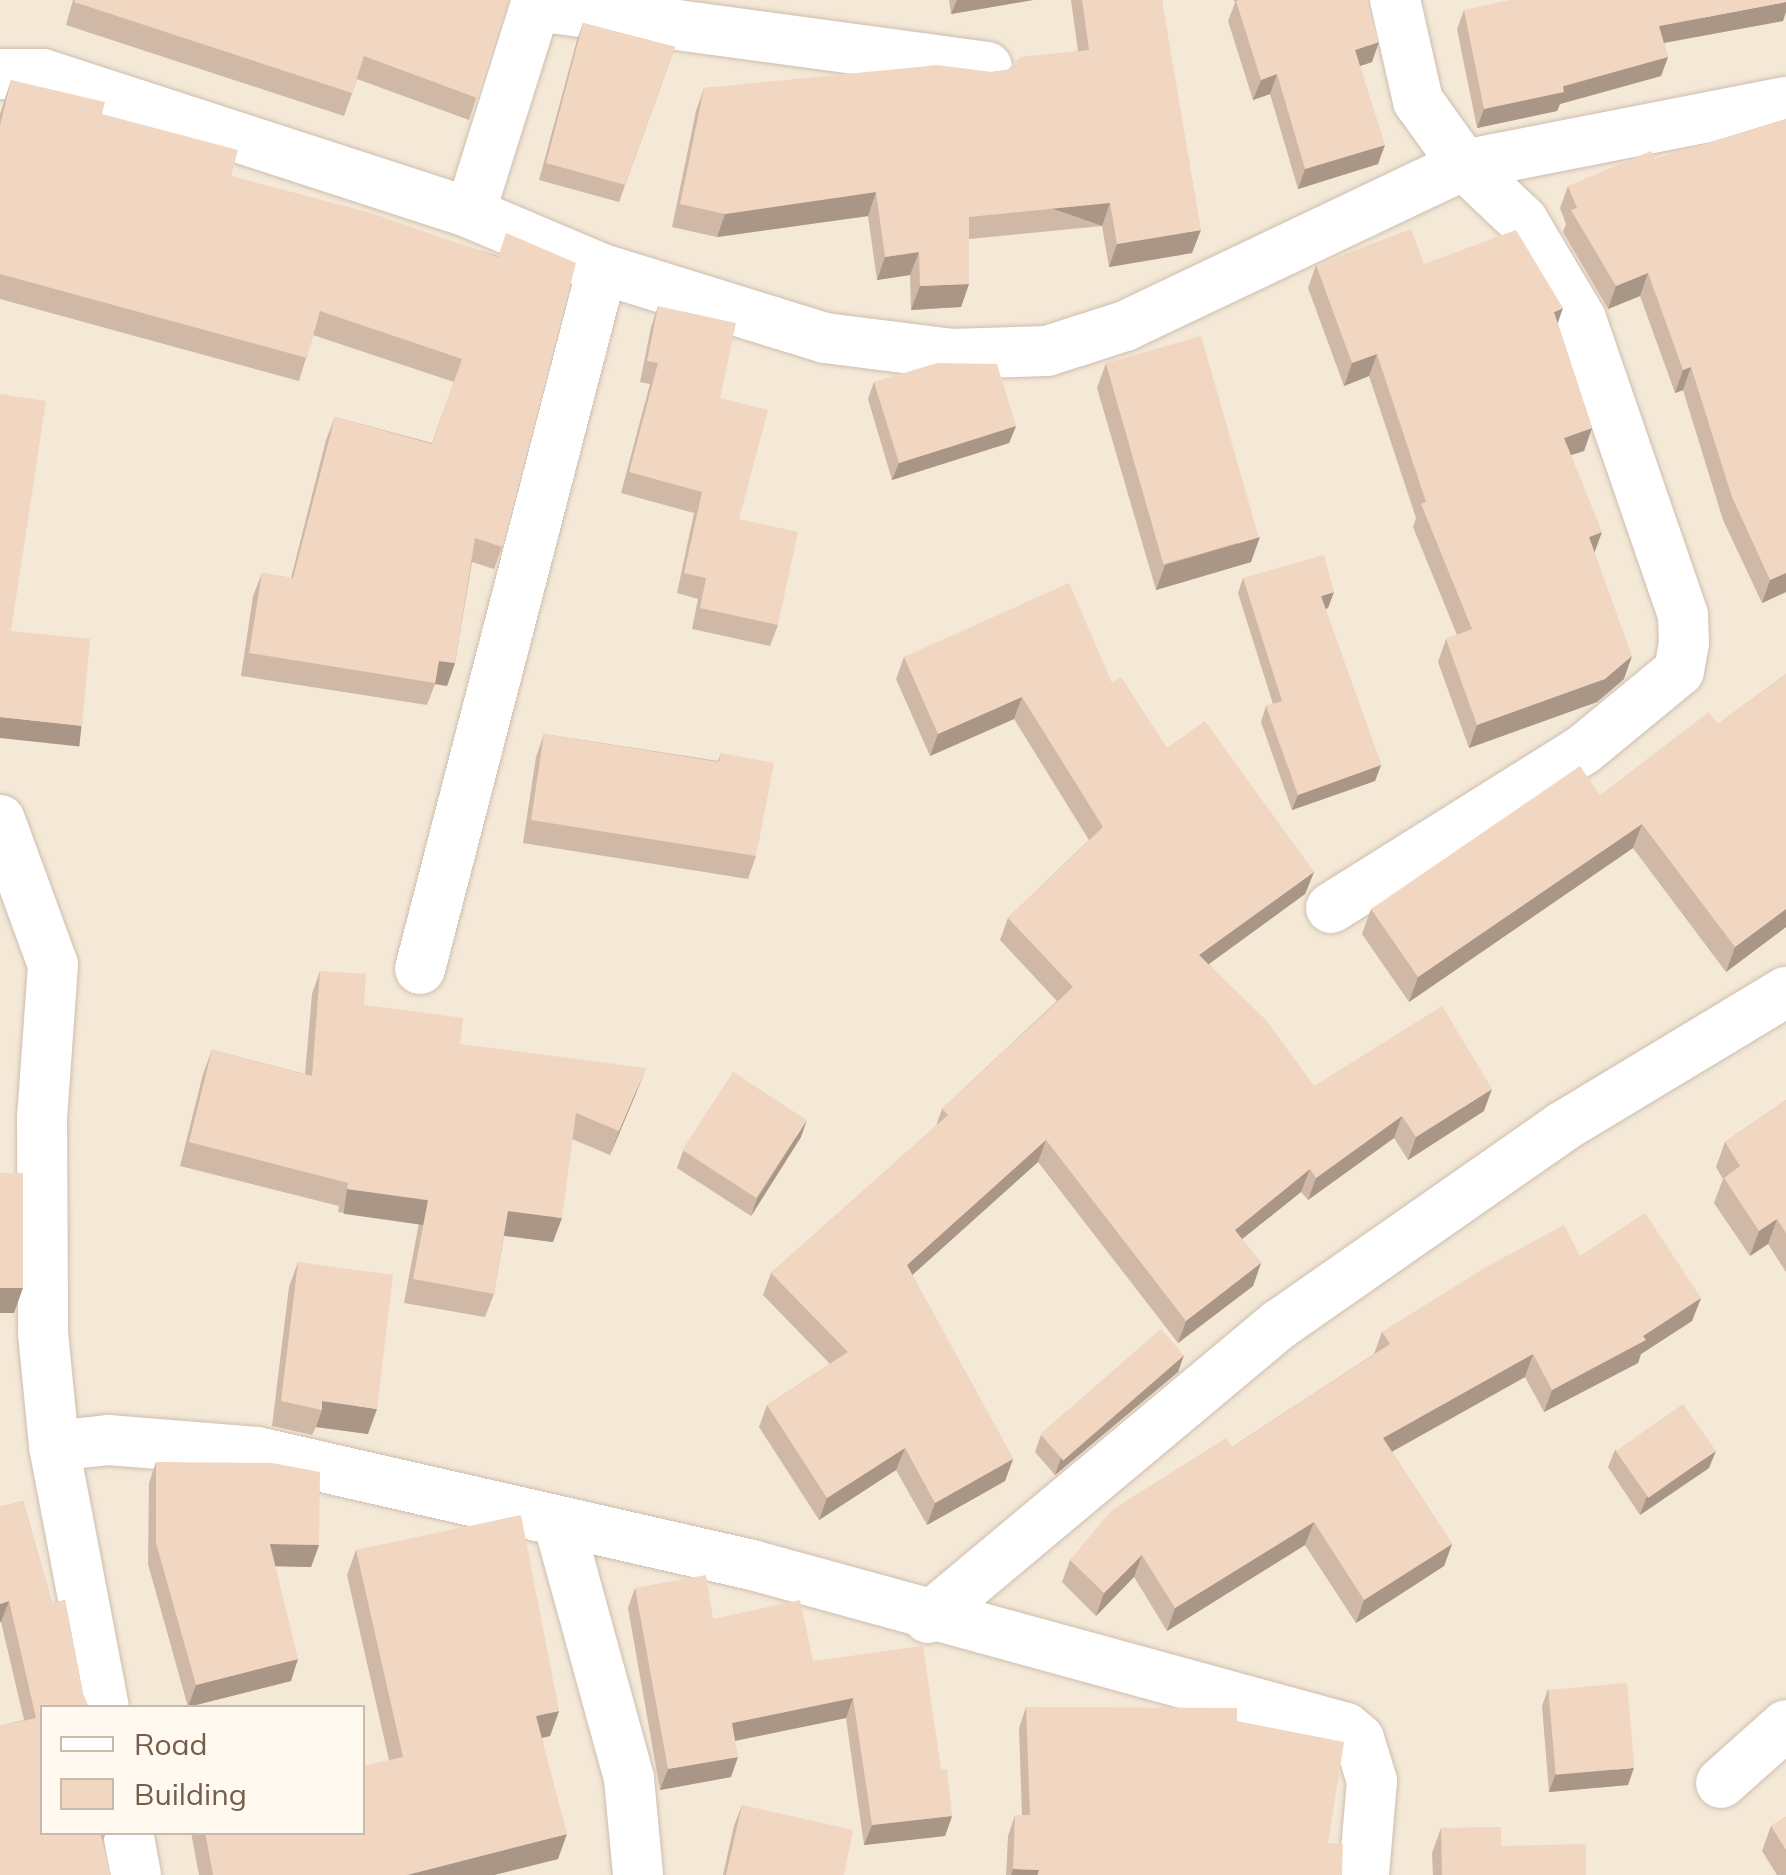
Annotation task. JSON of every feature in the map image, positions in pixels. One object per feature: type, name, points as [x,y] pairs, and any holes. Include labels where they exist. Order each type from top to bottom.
[{"type":"street","points":[[1331,908],[1584,750],[1679,671],[1684,643],[1683,616],[1581,319],[1523,221],[1464,165],[1418,100],[1395,0]]},
{"type":"street","points":[[470,213],[537,3],[988,67]]},
{"type":"street","points":[[0,74],[43,74],[470,213],[602,268],[825,338],[951,354],[1047,350],[1125,326],[1464,165],[1786,102]]},
{"type":"street","points":[[420,969],[602,268]]},
{"type":"street","points":[[0,820],[52,964],[42,1136],[43,1334],[54,1446],[103,1705]]},
{"type":"street","points":[[928,1618],[1280,1324],[1562,1127],[1786,992]]},
{"type":"street","points":[[54,1446],[108,1440],[257,1452],[752,1566],[928,1618],[1346,1728],[1359,1739],[1372,1781],[1364,1875]]},
{"type":"street","points":[[559,1524],[629,1779],[638,1875]]},
{"type":"street","points":[[1721,1783],[1786,1725]]},
{"type":"street","points":[[129,1835],[136,1875]]},
{"type":"shaded area","points":[[0,0],[1786,0],[1786,1875],[0,1875]]},
{"type":"building","points":[[75,0],[508,0],[477,98],[364,56],[352,93]]},
{"type":"building","points":[[1082,0],[1162,0],[1201,230],[1117,244],[1110,203],[969,217],[969,284],[920,286],[919,252],[885,257],[876,192],[725,214],[680,204],[704,88],[937,65],[992,72],[1007,70],[1020,57],[1089,50]]},
{"type":"building","points":[[1366,0],[1379,42],[1355,50],[1385,145],[1305,169],[1277,74],[1261,80],[1236,1]]},
{"type":"building","points":[[1510,0],[1786,2],[1659,26],[1668,57],[1563,86],[1564,92],[1484,109],[1464,10]]},
{"type":"building","points":[[583,23],[675,47],[625,185],[546,163]]},
{"type":"building","points":[[11,80],[105,102],[102,114],[238,150],[231,176],[371,213],[498,257],[506,233],[576,263],[502,547],[475,538],[455,663],[439,661],[435,683],[249,653],[262,573],[293,578],[335,417],[432,444],[462,359],[320,311],[307,358],[0,274],[0,126]]},
{"type":"building","points":[[1786,119],[1786,573],[1770,580],[1732,497],[1691,367],[1683,370],[1648,273],[1616,286],[1571,210],[1577,208],[1568,186],[1651,151],[1655,159]]},
{"type":"building","points":[[1411,229],[1424,264],[1516,230],[1563,308],[1554,312],[1592,428],[1564,438],[1602,532],[1589,537],[1632,656],[1605,679],[1477,725],[1446,639],[1472,629],[1421,504],[1426,502],[1377,354],[1352,363],[1316,265]]},
{"type":"building","points":[[658,306],[736,323],[720,398],[768,410],[739,519],[798,532],[778,625],[700,608],[706,578],[684,573],[702,492],[629,472],[658,363],[647,361]]},
{"type":"building","points":[[1201,336],[1259,537],[1163,564],[1106,363]]},
{"type":"building","points":[[937,363],[997,364],[1016,426],[899,463],[874,382]]},
{"type":"building","points":[[0,394],[46,401],[11,631],[90,639],[82,726],[0,717]]},
{"type":"building","points":[[1324,555],[1334,592],[1321,596],[1381,765],[1298,795],[1266,706],[1282,701],[1243,578]]},
{"type":"building","points":[[1069,583],[1112,683],[1121,677],[1167,748],[1205,721],[1314,872],[1199,955],[1266,1020],[1314,1086],[1442,1006],[1492,1089],[1416,1137],[1402,1116],[1316,1178],[1310,1169],[1235,1230],[1261,1263],[1186,1321],[1046,1140],[907,1265],[1013,1459],[935,1503],[905,1448],[827,1498],[767,1405],[848,1352],[771,1273],[948,1115],[942,1109],[1073,987],[1008,918],[1103,827],[1022,697],[938,734],[904,657]]},
{"type":"building","points":[[1786,674],[1786,909],[1735,947],[1642,824],[1418,977],[1371,909],[1580,766],[1600,795],[1709,712],[1718,724]]},
{"type":"building","points":[[544,734],[719,762],[721,753],[774,763],[756,856],[531,820]]},
{"type":"building","points":[[320,971],[366,974],[364,1005],[463,1018],[460,1044],[646,1068],[619,1131],[576,1113],[562,1218],[508,1211],[494,1294],[413,1279],[428,1200],[347,1189],[348,1183],[189,1142],[212,1050],[312,1076]]},
{"type":"building","points":[[733,1072],[807,1120],[756,1198],[682,1150]]},
{"type":"building","points":[[1786,1100],[1786,1233],[1777,1219],[1759,1231],[1724,1178],[1740,1166],[1725,1142]]},
{"type":"building","points":[[0,1173],[23,1173],[23,1288],[0,1288]]},
{"type":"building","points":[[1645,1213],[1701,1298],[1643,1336],[1646,1340],[1552,1390],[1533,1354],[1383,1438],[1452,1544],[1364,1600],[1314,1522],[1175,1608],[1142,1555],[1104,1593],[1070,1560],[1112,1510],[1226,1438],[1232,1447],[1390,1344],[1382,1332],[1488,1266],[1564,1225],[1580,1256]]},
{"type":"building","points":[[298,1262],[393,1275],[377,1409],[322,1401],[322,1410],[281,1401]]},
{"type":"building","points":[[1161,1329],[1184,1355],[1063,1460],[1040,1434]]},
{"type":"building","points":[[1683,1404],[1716,1451],[1649,1498],[1616,1451]]},
{"type":"building","points":[[156,1462],[272,1463],[320,1472],[319,1545],[270,1544],[298,1659],[196,1685],[156,1543]]},
{"type":"building","points":[[23,1501],[52,1603],[65,1600],[88,1705],[40,1705],[40,1835],[101,1835],[111,1875],[0,1875],[0,1726],[36,1718],[9,1601],[0,1604],[0,1507]]},
{"type":"building","points":[[521,1515],[559,1711],[536,1716],[567,1834],[407,1875],[213,1875],[206,1835],[365,1835],[365,1765],[403,1757],[356,1550]]},
{"type":"building","points":[[706,1575],[713,1619],[800,1600],[813,1661],[923,1646],[952,1816],[872,1825],[853,1698],[732,1723],[738,1757],[668,1769],[635,1588]]},
{"type":"building","points":[[1627,1683],[1634,1768],[1556,1775],[1548,1690]]},
{"type":"building","points":[[1026,1707],[1237,1708],[1237,1721],[1344,1742],[1328,1843],[1343,1844],[1342,1875],[1038,1875],[1039,1870],[1013,1869],[1015,1815],[1030,1815]]},
{"type":"building","points":[[742,1805],[853,1830],[844,1875],[726,1875]]},
{"type":"building","points":[[1786,1817],[1786,1850],[1771,1826]]},
{"type":"building","points":[[1501,1827],[1501,1846],[1586,1844],[1586,1875],[1442,1875],[1441,1828]]}]
